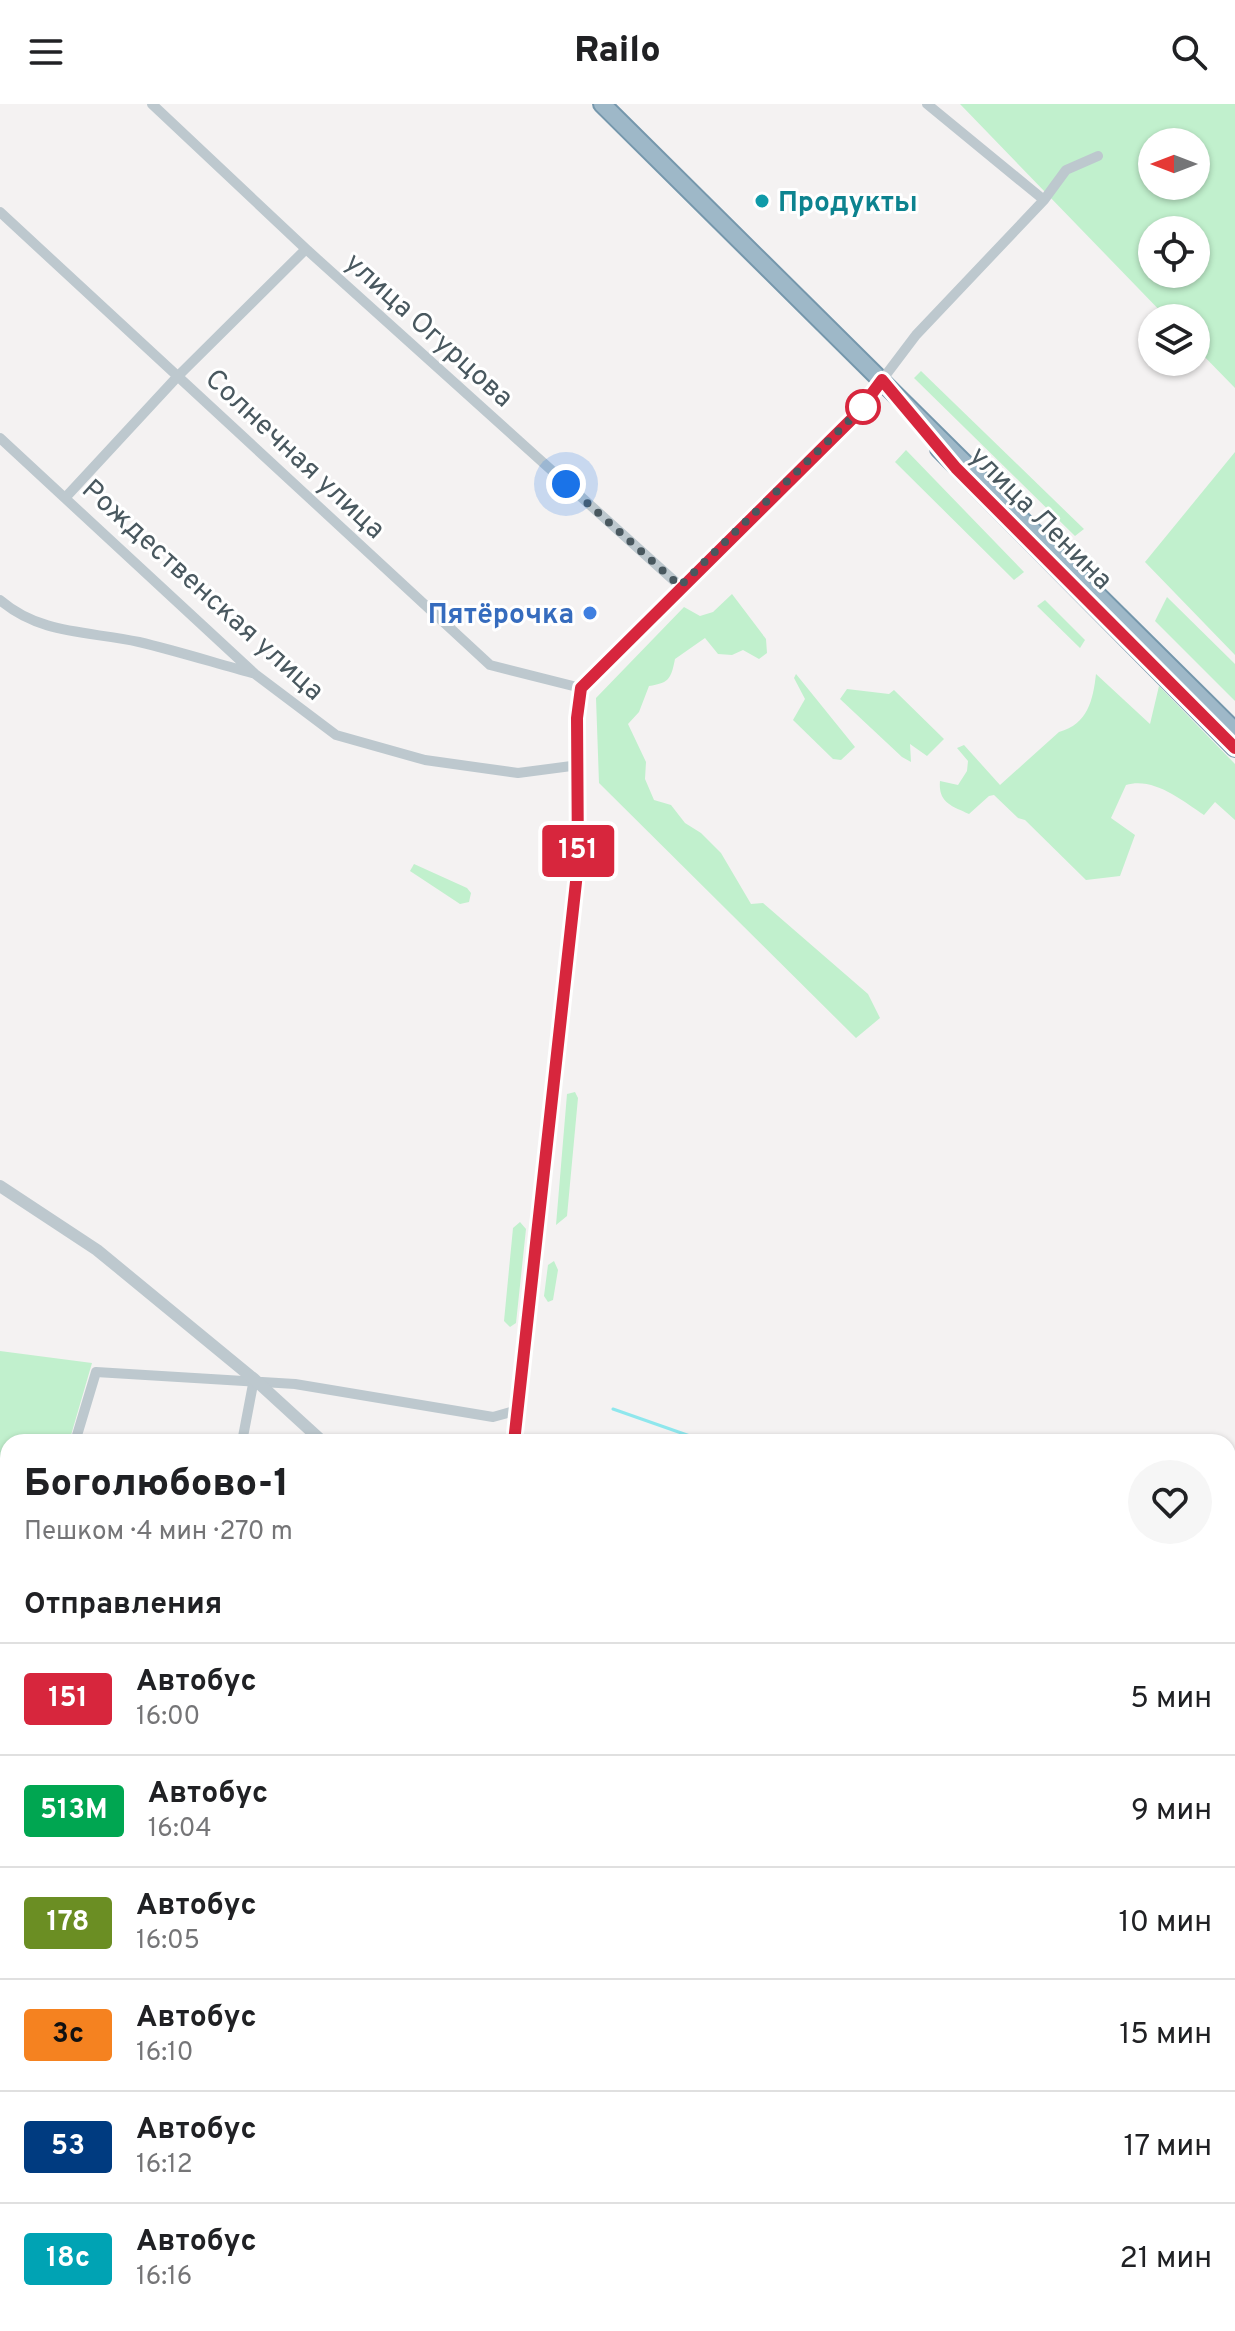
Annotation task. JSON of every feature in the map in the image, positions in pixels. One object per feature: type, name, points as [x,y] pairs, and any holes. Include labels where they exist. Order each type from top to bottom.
[{"type":"highway","name":"улица Ленина","points":[[602,104],[882,380],[1176,680]]},
{"type":"highway","points":[[1176,680],[1235,731]]},
{"type":"highway","points":[[1176,680],[1235,748]]},
{"type":"street","name":"улица Огурцова","points":[[152,104],[306,249],[680,586]]},
{"type":"street","points":[[927,104],[1044,200]]},
{"type":"street","points":[[515,1434],[578,864],[577,718],[581,688],[680,586],[856,415],[916,335],[1044,200],[1066,170],[1098,156]]},
{"type":"street","name":"Солнечная улица","points":[[0,212],[490,665],[581,688]]},
{"type":"street","points":[[65,498],[178,376],[306,249]]},
{"type":"street","name":"Рождественская улица","points":[[0,438],[255,674],[336,735],[425,760],[518,773],[579,765]]},
{"type":"street","points":[[0,600],[19,616],[60,631],[139,642],[255,674]]},
{"type":"street","points":[[0,1186],[97,1250],[254,1379],[314,1434]]},
{"type":"street","points":[[77,1434],[96,1372],[254,1379],[493,1417],[518,1410]]},
{"type":"street","points":[[244,1434],[254,1379]]},
{"type":"green space","points":[[960,104],[1235,104],[1235,388],[1210,362],[1210,304],[1153,304]]},
{"type":"green space","points":[[921,371],[1084,529],[1075,536],[914,378]]},
{"type":"green space","points":[[906,450],[1024,572],[1014,580],[895,462]]},
{"type":"green space","points":[[1235,452],[1235,655],[1145,562]]},
{"type":"green space","points":[[732,594],[766,639],[767,653],[759,659],[743,650],[732,655],[718,654],[705,638],[675,659],[668,679],[649,686],[639,712],[628,724],[646,762],[645,779],[654,800],[671,805],[685,823],[701,833],[721,853],[751,904],[763,903],[868,994],[880,1018],[856,1038],[599,783],[596,698],[684,607],[700,616],[713,612]]},
{"type":"green space","points":[[1167,597],[1235,664],[1235,701],[1155,621]]},
{"type":"green space","points":[[1045,600],[1085,640],[1080,648],[1037,606]]},
{"type":"green space","points":[[796,674],[855,747],[841,760],[833,759],[793,720],[805,699],[794,678]]},
{"type":"green space","points":[[1096,674],[1150,724],[1159,686],[1235,764],[1235,820],[1215,802],[1204,815],[1157,787],[1136,783],[1126,785],[1111,818],[1135,835],[1120,876],[1086,880],[1025,820],[1018,818],[994,795],[969,814],[944,799],[940,781],[958,785],[967,771],[968,761],[957,748],[964,745],[1000,785],[1059,732],[1083,717],[1091,702]]},
{"type":"green space","points":[[847,689],[889,694],[894,690],[944,739],[927,756],[910,744],[911,762],[840,699]]},
{"type":"green space","points":[[414,864],[467,888],[471,893],[469,902],[460,904],[410,871]]},
{"type":"green space","points":[[575,1092],[578,1098],[567,1216],[556,1225],[567,1094]]},
{"type":"green space","points":[[520,1222],[526,1229],[516,1323],[510,1327],[504,1321],[513,1228]]},
{"type":"green space","points":[[554,1261],[558,1270],[553,1300],[548,1302],[544,1296],[548,1265]]},
{"type":"green space","points":[[0,1351],[92,1363],[71,1434],[0,1434]]},
{"type":"waterway","points":[[613,1409],[684,1434]]},
{"type":"bus line","name":"151","points":[[515,1434],[578,864],[577,718],[581,688],[680,586],[861,410],[882,380],[956,468],[1235,748]]},
{"type":"place","name":"Продукты","points":[[762,201]]},
{"type":"place","name":"Пятёрочка","points":[[590,613]]},
{"type":"route","points":[[566,484],[680,586],[863,407]]}]
